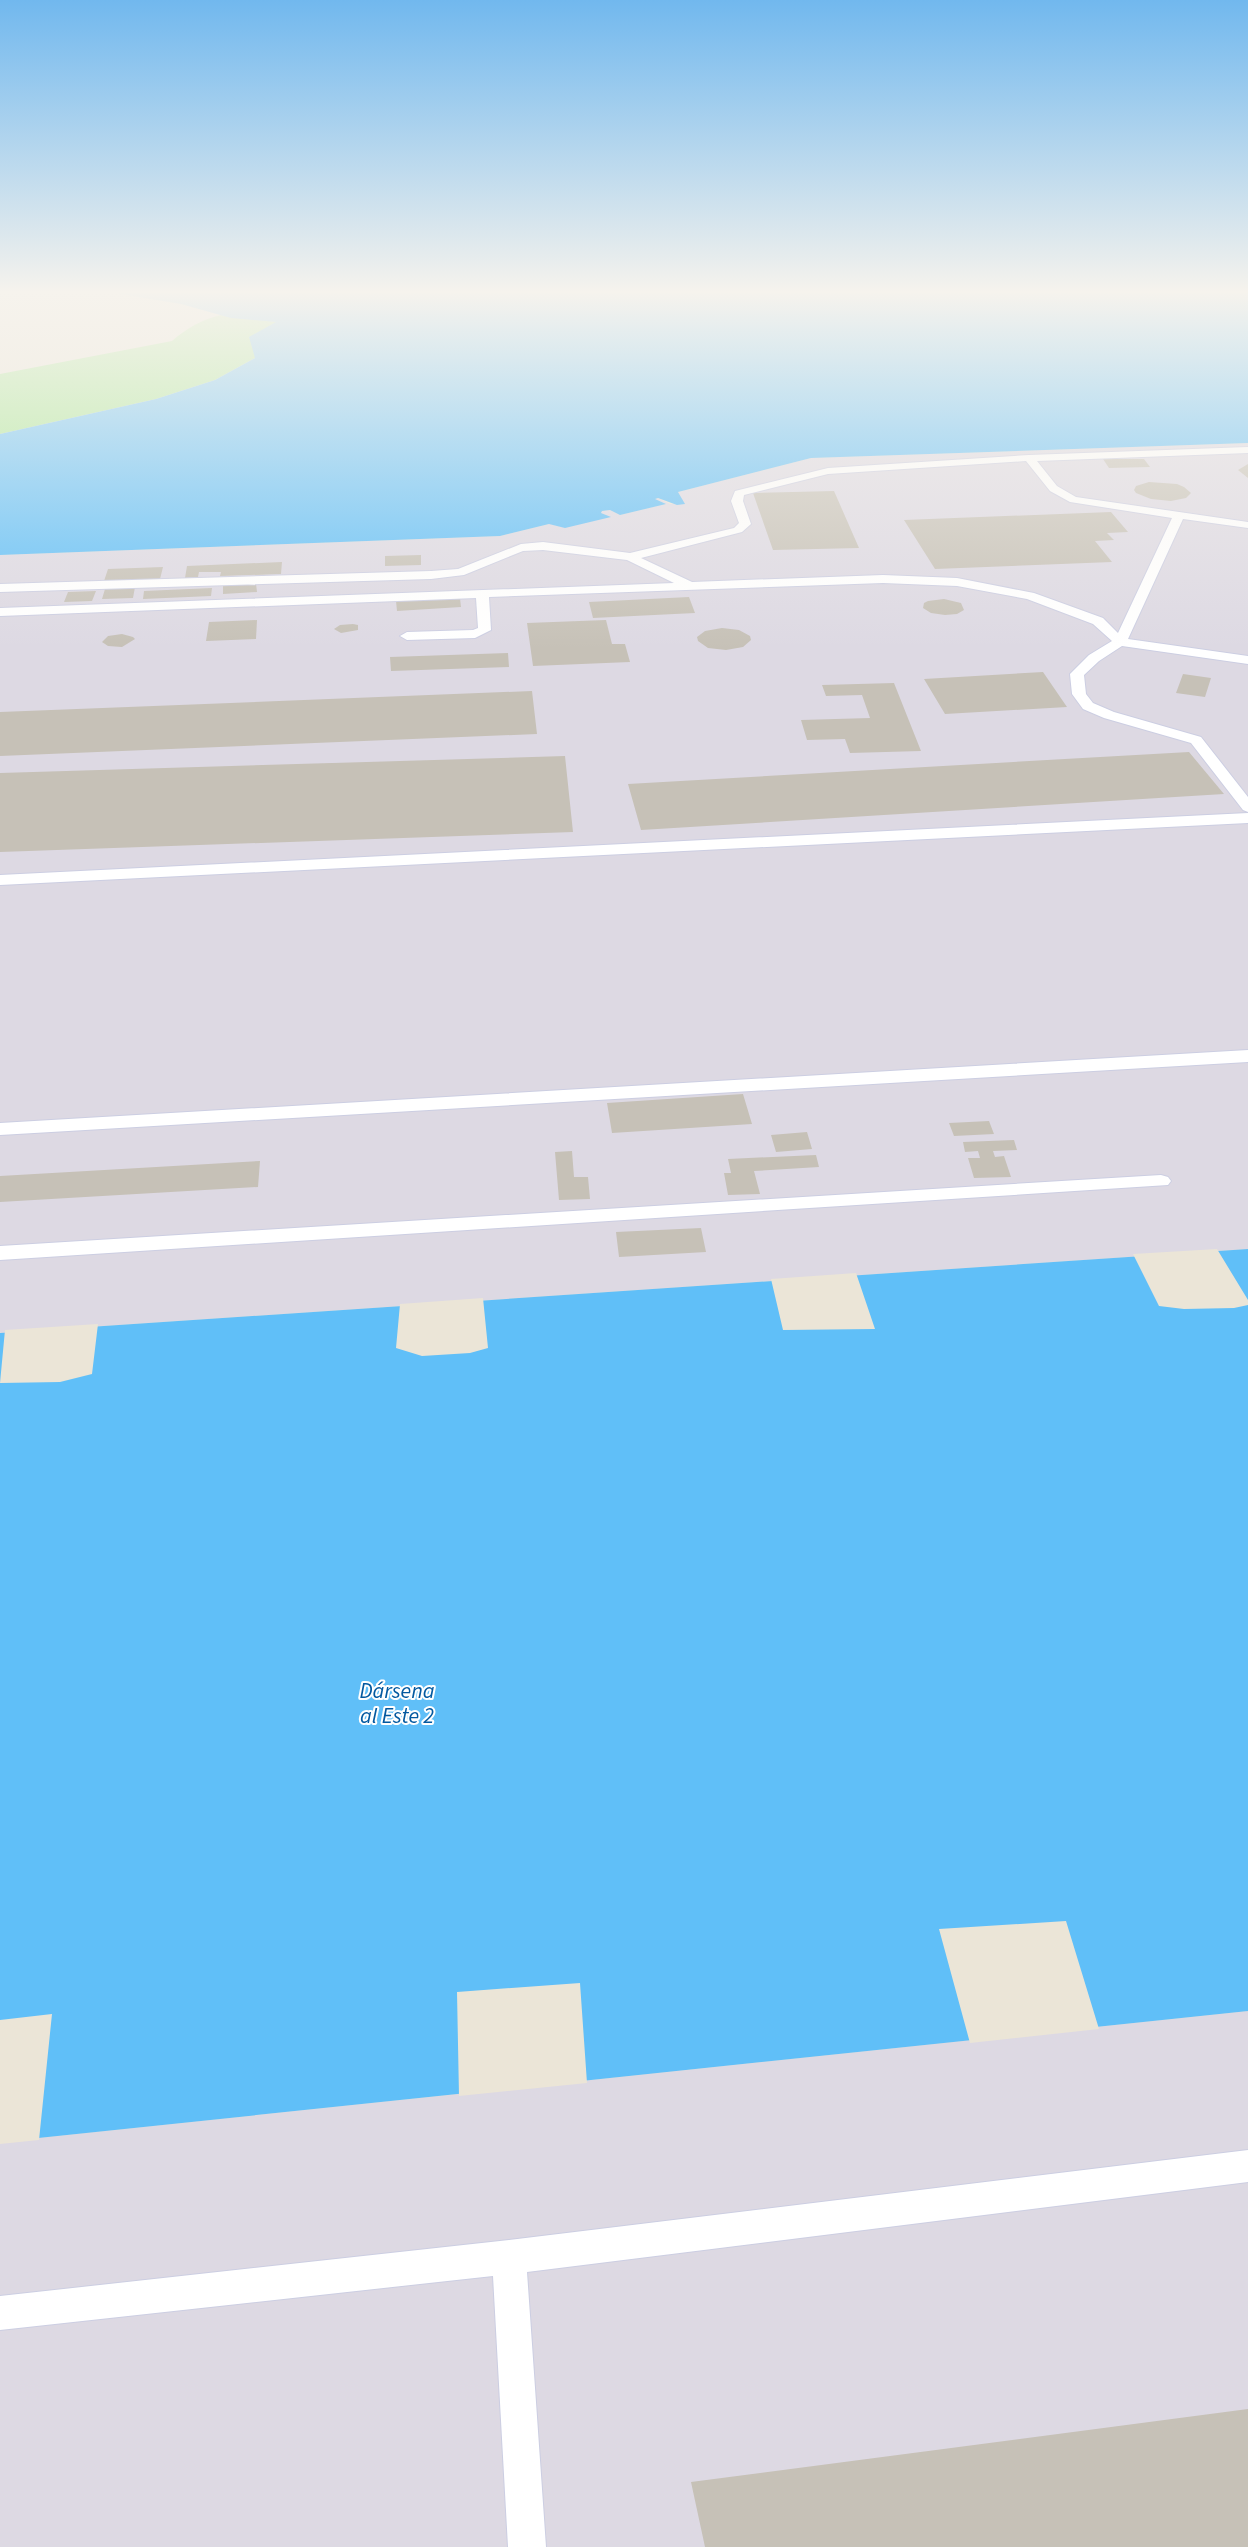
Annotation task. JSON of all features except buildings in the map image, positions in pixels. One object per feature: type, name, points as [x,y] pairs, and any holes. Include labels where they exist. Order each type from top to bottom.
[{"type":"lane","points":[[630,557],[738,530],[745,524],[737,501],[740,493],[811,474],[1029,458],[1248,450]]},
{"type":"lane","points":[[1029,458],[1060,496],[1178,517],[1248,525]]},
{"type":"lane","points":[[1178,517],[1120,642],[1094,658],[1077,674],[1079,694],[1088,706],[1109,715],[1196,740],[1248,807]]},
{"type":"lane","points":[[0,588],[431,575],[460,572],[521,548],[543,546],[630,557],[692,586]]},
{"type":"lane","points":[[0,612],[883,579],[958,582],[1030,596],[1098,621],[1120,642],[1248,660]]},
{"type":"lane","points":[[407,636],[475,634],[485,630],[482,594]]},
{"type":"lane","points":[[0,880],[1248,818]]},
{"type":"lane","points":[[0,1129],[1248,1056]]},
{"type":"lane","points":[[0,1252],[1161,1181]]},
{"type":"lane","points":[[0,2313],[509,2257],[1248,2166]]},
{"type":"lane","points":[[509,2257],[527,2547]]},
{"type":"shaded area","points":[[1248,443],[1248,1249],[0,1333],[0,555],[500,536],[549,524],[610,517],[601,513],[602,511],[610,510],[620,515],[665,504],[654,499],[658,498],[670,504],[684,504],[678,492],[811,458]]},
{"type":"shaded area","points":[[1248,2011],[1248,2547],[0,2547],[0,2142]]},
{"type":"green space","points":[[0,412],[99,412],[0,434]]},
{"type":"water","points":[[99,412],[1248,412],[1248,443],[811,458],[678,492],[685,504],[677,505],[658,498],[655,499],[666,504],[620,515],[610,510],[602,511],[601,513],[611,517],[565,528],[549,524],[500,536],[0,555],[0,434]]},
{"type":"water","name":"Dársena al Este 2","points":[[1248,1249],[1248,2011],[0,2142],[0,1333]]},
{"type":"pier","points":[[1217,1249],[1248,1300],[1248,1305],[1234,1308],[1184,1309],[1159,1306],[1133,1254]]},
{"type":"pier","points":[[856,1273],[875,1329],[783,1330],[771,1279]]},
{"type":"pier","points":[[483,1298],[488,1348],[470,1353],[422,1356],[396,1348],[400,1304]]},
{"type":"pier","points":[[98,1324],[92,1374],[60,1382],[0,1383],[5,1330]]},
{"type":"pier","points":[[1066,1921],[1099,2029],[970,2043],[939,1929]]},
{"type":"pier","points":[[580,1983],[587,2083],[459,2096],[457,1992]]},
{"type":"pier","points":[[52,2014],[39,2140],[0,2144],[0,2020]]}]
